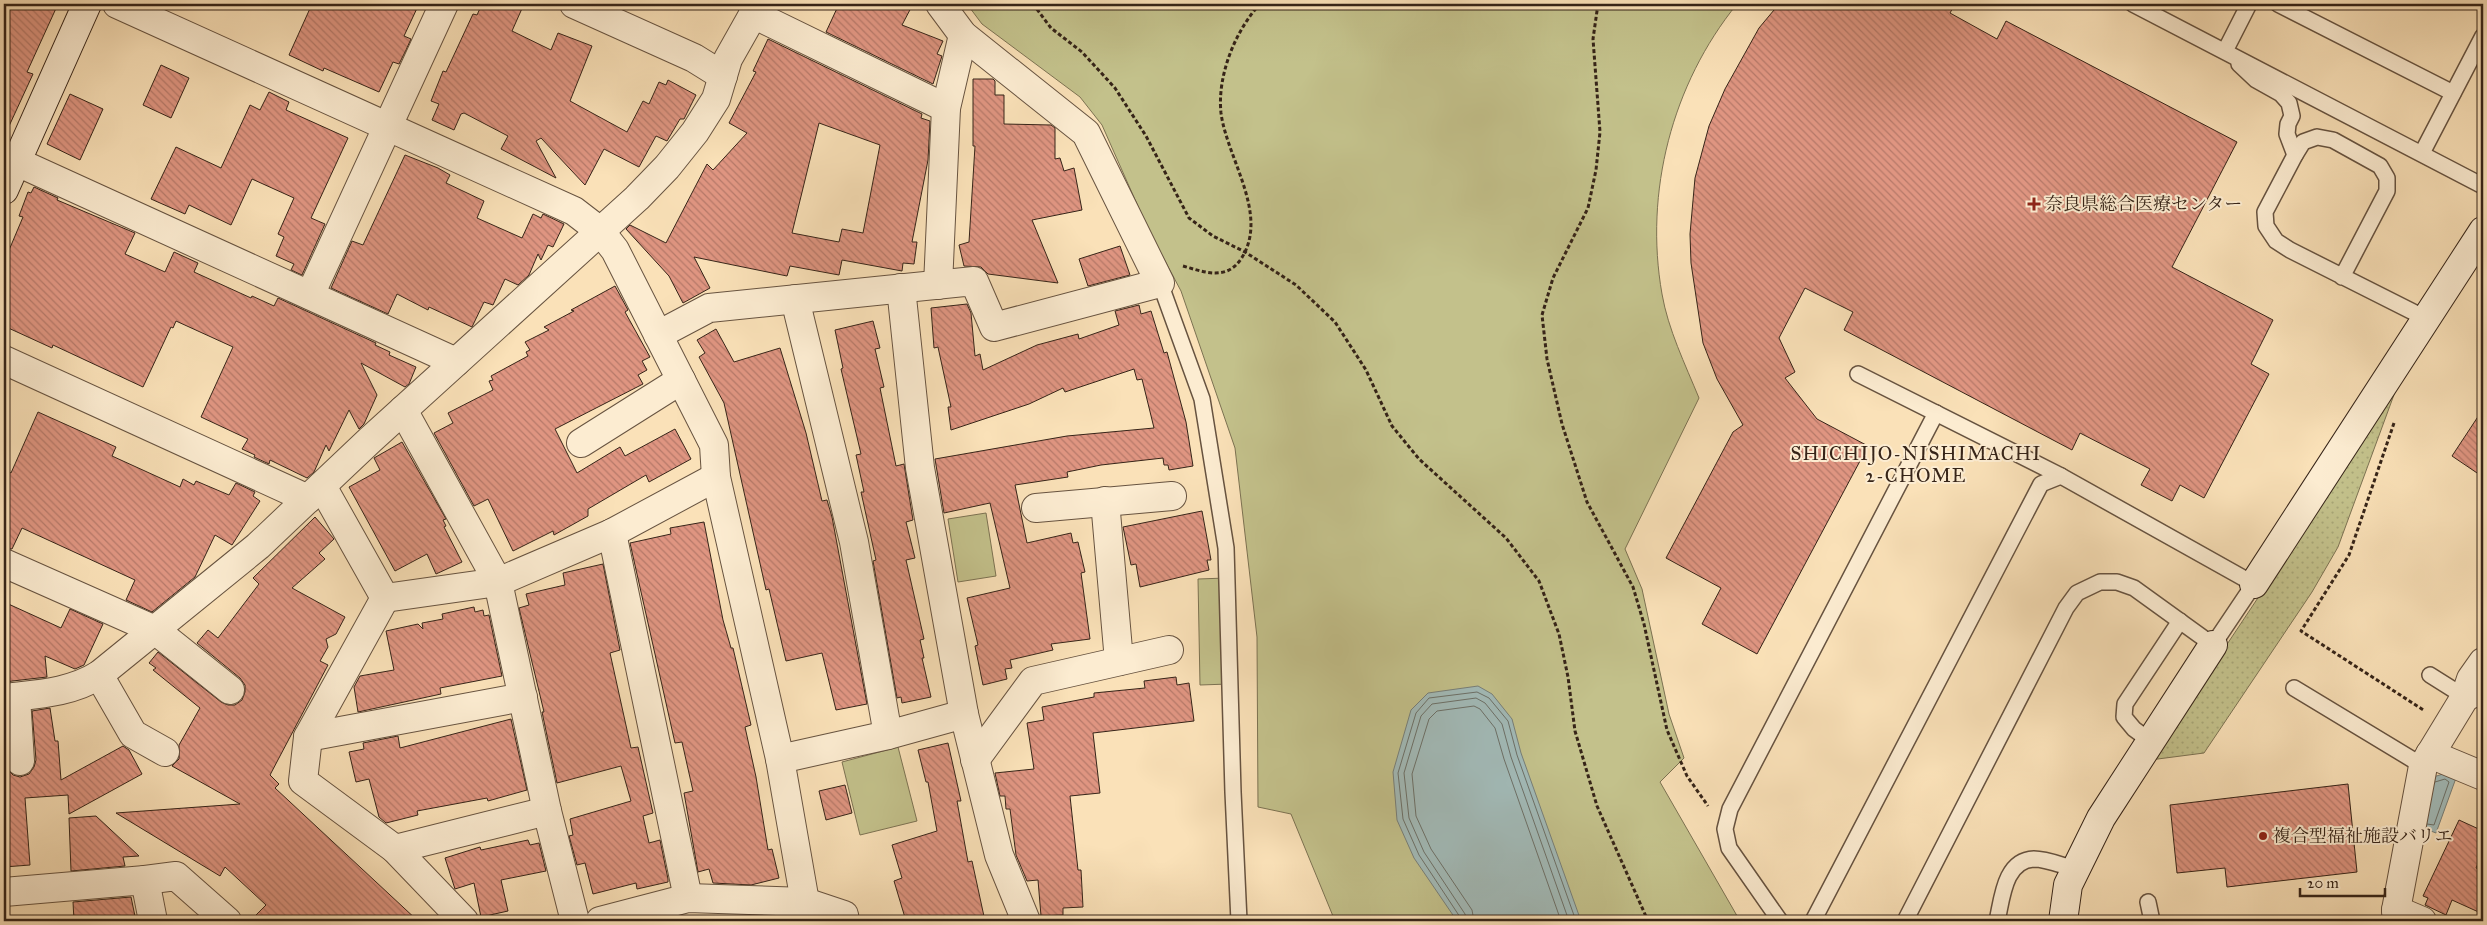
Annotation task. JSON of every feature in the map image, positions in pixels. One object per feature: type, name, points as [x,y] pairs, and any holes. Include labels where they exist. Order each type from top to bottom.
[{"type":"street","points":[[4,190],[10,158],[88,4]]},
{"type":"street","points":[[117,4],[574,212],[600,231],[615,250],[714,445],[716,477],[780,759],[805,902]]},
{"type":"street","points":[[310,295],[444,4]]},
{"type":"street","points":[[574,4],[694,58],[723,76]]},
{"type":"street","points":[[658,335],[709,308],[974,281],[994,327],[1160,283],[1086,133],[963,35],[940,4]]},
{"type":"street","points":[[20,761],[10,697],[65,690],[84,684],[99,676],[258,546],[403,410],[600,231],[667,167],[695,132],[716,99],[728,58],[756,9],[946,108]]},
{"type":"street","points":[[938,285],[946,108],[963,35]]},
{"type":"street","points":[[10,158],[456,362]]},
{"type":"street","points":[[2254,584],[2483,230]]},
{"type":"street","points":[[901,288],[920,468],[964,714],[999,854],[1026,921]]},
{"type":"street","points":[[795,299],[854,542],[888,736]]},
{"type":"street","points":[[4,360],[315,492],[385,598]]},
{"type":"street","points":[[582,443],[681,380]]},
{"type":"street","points":[[403,410],[498,582],[547,812],[575,921]]},
{"type":"street","points":[[385,598],[498,582],[612,533],[716,477]]},
{"type":"street","points":[[1036,508],[1172,496]]},
{"type":"street","points":[[1105,501],[1120,662]]},
{"type":"street","points":[[612,533],[688,898]]},
{"type":"street","points":[[4,563],[154,630],[230,690]]},
{"type":"street","points":[[385,598],[308,738],[303,781],[394,850],[464,921]]},
{"type":"street","points":[[2063,921],[2068,886],[2101,818],[2213,645]]},
{"type":"street","points":[[975,760],[1033,681],[1169,650]]},
{"type":"street","points":[[2422,921],[2397,916],[2427,760],[2474,693],[2471,680],[2483,662]]},
{"type":"street","points":[[99,676],[133,734],[165,752]]},
{"type":"street","points":[[308,738],[523,697]]},
{"type":"street","points":[[780,759],[888,736],[964,714]]},
{"type":"street","points":[[2427,760],[2483,776]]},
{"type":"street","points":[[394,850],[547,812]]},
{"type":"street","points":[[4,892],[176,876],[227,921]]},
{"type":"street","points":[[144,880],[153,921]]},
{"type":"street","points":[[600,921],[688,898],[805,902],[844,915],[845,921]]},
{"type":"lane","points":[[2133,4],[2483,186]]},
{"type":"lane","points":[[2227,52],[2249,4]]},
{"type":"lane","points":[[2278,4],[2453,93]]},
{"type":"lane","points":[[2422,153],[2483,36]]},
{"type":"lane","points":[[2227,52],[2256,80],[2281,94],[2289,103],[2292,116],[2288,124],[2288,134],[2295,155]]},
{"type":"lane","points":[[2342,277],[2386,191],[2387,178],[2380,166],[2333,140],[2318,137],[2303,142],[2295,155],[2265,212],[2266,226],[2276,241],[2342,277],[2427,319]]},
{"type":"lane","points":[[1160,283],[1202,399],[1226,548],[1233,792],[1239,921]]},
{"type":"lane","points":[[1858,374],[2061,476],[2254,584],[2213,645],[2134,588],[2117,582],[2100,582],[2077,593],[2066,608],[1905,921]]},
{"type":"lane","points":[[1780,921],[1729,848],[1725,829],[1730,809],[1936,413]]},
{"type":"lane","points":[[1813,921],[2041,484],[2061,476]]},
{"type":"lane","points":[[2150,740],[2134,729],[2124,717],[2125,704],[2180,621]]},
{"type":"lane","points":[[2430,675],[2474,693]]},
{"type":"lane","points":[[2294,688],[2427,760]]},
{"type":"lane","points":[[1997,921],[2009,874],[2022,862],[2034,859],[2076,869]]},
{"type":"lane","points":[[2148,902],[2152,921]]},
{"type":"path","points":[[1034,4],[1051,28],[1082,52],[1115,88],[1146,136],[1189,218],[1213,236],[1245,252],[1296,285],[1335,322],[1366,370],[1392,426],[1419,460],[1506,538],[1539,582],[1559,634],[1568,676],[1575,731],[1597,806],[1648,921]]},
{"type":"path","points":[[1148,258],[1173,262],[1218,275],[1228,272],[1237,265],[1245,252],[1251,231],[1250,209],[1243,183],[1231,154],[1221,112],[1223,81],[1234,45],[1260,4]]},
{"type":"path","points":[[1598,4],[1593,39],[1600,132],[1596,170],[1588,208],[1553,278],[1542,315],[1547,359],[1562,424],[1587,502],[1636,596],[1667,730],[1687,776],[1725,829]]},
{"type":"path","points":[[2397,415],[2348,555],[2301,631],[2410,701]]},
{"type":"shaded area","points":[[967,4],[1737,4],[1714,35],[1695,69],[1680,104],[1668,141],[1657,217],[1657,256],[1665,307],[1673,333],[1699,398],[1625,549],[1642,589],[1669,714],[1684,758],[1660,782],[1740,921],[1335,921],[1291,814],[1258,807],[1257,637],[1235,448],[1181,291],[1148,229],[1102,125],[1080,97],[982,24]]},
{"type":"shaded area","points":[[2395,392],[2338,547],[2312,592],[2204,753],[2150,760]]},
{"type":"shaded area","points":[[986,513],[996,576],[958,582],[948,519]]},
{"type":"shaded area","points":[[1226,578],[1229,684],[1200,685],[1198,579]]},
{"type":"shaded area","points":[[898,747],[917,821],[860,835],[842,762]]},
{"type":"water","points":[[1478,686],[1492,694],[1512,719],[1521,753],[1581,921],[1457,921],[1414,858],[1397,820],[1393,772],[1411,710],[1428,693]]},
{"type":"water","points":[[2446,773],[2456,778],[2436,833],[2418,826],[2427,779]]},
{"type":"building","points":[[4,4],[58,4],[27,72],[33,74],[4,137]]},
{"type":"building","points":[[312,4],[419,4],[404,36],[411,39],[406,50],[399,64],[393,62],[379,92],[324,68],[323,71],[289,55]]},
{"type":"building","points":[[482,4],[524,4],[512,31],[551,50],[558,33],[592,46],[570,101],[627,132],[643,101],[649,104],[659,82],[666,85],[668,80],[696,95],[684,119],[680,119],[667,141],[656,136],[639,167],[604,149],[585,185],[541,138],[536,141],[556,178],[501,149],[508,136],[464,113],[461,114],[454,130],[432,120],[439,104],[431,101],[443,71],[446,72],[473,14],[477,15]]},
{"type":"building","points":[[839,4],[913,4],[902,25],[943,41],[937,54],[942,56],[933,84],[826,32]]},
{"type":"building","points":[[1779,4],[1955,4],[1950,13],[1997,39],[2006,21],[2237,142],[2172,267],[2273,320],[2251,364],[2269,374],[2204,498],[2180,485],[2172,501],[2141,485],[2150,469],[2080,433],[2072,450],[1844,330],[1853,312],[1805,288],[1779,338],[1795,372],[1785,378],[1817,419],[1868,446],[1757,654],[1702,624],[1721,588],[1666,558],[1733,432],[1743,425],[1717,379],[1703,343],[1691,263],[1690,234],[1695,178],[1709,126],[1725,89],[1759,28]]},
{"type":"building","points":[[768,39],[922,114],[921,118],[930,121],[928,160],[912,242],[917,242],[914,264],[903,263],[902,271],[842,260],[839,275],[790,266],[787,276],[694,257],[710,288],[683,303],[669,276],[626,229],[630,225],[666,243],[707,164],[713,170],[747,133],[729,123],[756,72],[753,71]],"holes":[[[819,123],[880,145],[863,233],[842,229],[839,242],[792,233]]]},
{"type":"building","points":[[161,65],[189,78],[171,118],[143,105]]},
{"type":"building","points":[[973,79],[993,79],[995,81],[995,95],[1004,95],[1004,124],[1051,125],[1055,128],[1055,159],[1060,158],[1064,171],[1074,168],[1082,210],[1032,220],[1058,283],[988,274],[981,267],[964,266],[959,245],[969,242],[975,146],[973,146]]},
{"type":"building","points":[[269,92],[289,102],[286,110],[348,138],[311,218],[325,224],[302,275],[291,270],[294,264],[276,256],[284,237],[278,234],[294,198],[252,179],[231,225],[189,205],[185,214],[151,199],[176,147],[221,168],[250,105],[260,110]]},
{"type":"building","points":[[70,94],[103,109],[80,160],[47,144]]},
{"type":"building","points":[[405,155],[438,168],[450,175],[446,183],[484,201],[477,218],[522,238],[533,214],[541,218],[543,214],[564,224],[553,247],[548,245],[541,260],[538,254],[529,275],[518,285],[505,279],[493,305],[484,302],[472,327],[429,307],[428,310],[397,294],[388,314],[331,288],[352,241],[363,245]]},
{"type":"building","points":[[34,187],[58,198],[57,200],[135,233],[125,254],[165,272],[174,252],[198,263],[194,272],[251,298],[252,296],[274,306],[278,298],[376,343],[375,345],[390,352],[389,355],[416,367],[409,384],[405,387],[361,363],[377,395],[364,424],[359,429],[349,410],[329,451],[326,445],[314,472],[307,478],[270,460],[269,464],[254,457],[255,455],[242,449],[248,439],[201,417],[233,347],[176,321],[173,328],[171,327],[143,387],[53,345],[52,348],[4,326],[4,262],[23,217],[19,216],[28,192],[31,193]]},
{"type":"building","points":[[1120,246],[1130,275],[1088,286],[1079,259]]},
{"type":"building","points":[[615,286],[628,310],[625,312],[650,357],[642,361],[647,370],[638,375],[643,384],[555,429],[577,473],[620,447],[625,456],[675,429],[691,459],[649,482],[646,475],[588,509],[588,516],[554,535],[553,531],[513,551],[488,499],[474,506],[434,433],[453,423],[448,413],[493,390],[489,381],[493,380],[491,376],[528,356],[526,352],[530,350],[525,342],[549,330],[544,327],[574,311],[571,310]]},
{"type":"building","points":[[967,304],[971,313],[975,356],[980,354],[983,370],[1037,345],[1078,334],[1079,339],[1119,325],[1115,311],[1139,305],[1141,314],[1151,311],[1164,353],[1167,352],[1186,422],[1193,466],[1169,470],[1168,465],[1164,465],[1163,458],[1101,465],[1067,472],[1068,477],[1015,485],[1027,543],[1071,533],[1073,543],[1078,542],[1085,572],[1081,573],[1090,639],[1051,644],[1053,650],[1010,660],[1012,668],[1005,669],[1007,679],[983,685],[975,646],[978,645],[967,598],[1010,588],[990,503],[944,513],[935,459],[1067,436],[1154,428],[1142,379],[1137,380],[1134,369],[1065,392],[1063,388],[1029,404],[951,430],[948,407],[951,407],[938,347],[934,348],[931,308]]},
{"type":"building","points":[[873,321],[880,348],[875,349],[884,387],[880,388],[896,466],[904,464],[913,520],[906,522],[915,558],[906,560],[924,639],[920,640],[924,658],[922,658],[931,697],[902,703],[901,697],[897,698],[873,561],[876,560],[861,492],[864,492],[856,455],[861,454],[841,369],[843,368],[835,330]]},
{"type":"building","points":[[716,329],[734,362],[780,348],[806,433],[822,501],[827,500],[832,517],[867,704],[836,710],[822,653],[786,661],[769,589],[766,590],[724,403],[699,357],[705,353],[697,340]]},
{"type":"building","points":[[2483,409],[2483,477],[2452,456]]},
{"type":"building","points":[[38,412],[116,447],[112,456],[180,487],[183,479],[194,485],[196,481],[229,495],[236,483],[255,492],[253,496],[260,501],[232,545],[215,535],[195,577],[152,612],[126,600],[135,580],[22,528],[12,549],[4,548],[4,469],[11,473]]},
{"type":"building","points":[[402,442],[446,519],[443,520],[446,526],[444,527],[462,562],[436,574],[427,554],[395,571],[349,487],[380,470],[374,458]]},
{"type":"building","points":[[1202,511],[1211,560],[1207,560],[1209,570],[1140,587],[1136,564],[1131,565],[1123,527]]},
{"type":"building","points":[[315,517],[334,539],[319,553],[325,559],[292,588],[345,617],[336,634],[326,639],[328,647],[320,661],[328,665],[270,775],[279,784],[275,788],[418,921],[250,921],[266,905],[225,867],[220,876],[116,813],[240,804],[172,766],[179,759],[179,745],[200,708],[153,670],[156,668],[149,663],[158,652],[221,702],[235,705],[242,700],[245,685],[240,678],[197,643],[208,630],[218,638],[259,584],[253,578]]},
{"type":"building","points":[[704,522],[723,620],[731,648],[733,648],[751,725],[745,727],[756,777],[768,850],[772,849],[779,878],[751,885],[713,883],[709,869],[698,872],[684,793],[693,791],[682,742],[675,743],[630,543],[671,534],[670,528]]},
{"type":"building","points":[[603,564],[620,650],[610,653],[631,748],[638,747],[653,813],[643,816],[649,843],[660,840],[668,882],[637,889],[636,883],[593,894],[585,863],[577,865],[569,836],[573,835],[570,819],[631,801],[621,766],[557,783],[542,712],[544,712],[519,608],[529,605],[526,594],[565,585],[563,573]]},
{"type":"building","points":[[4,602],[61,628],[70,609],[103,624],[84,665],[75,669],[45,656],[47,677],[4,682]]},
{"type":"building","points":[[474,607],[475,612],[483,610],[484,616],[489,615],[502,676],[440,688],[441,694],[358,712],[354,687],[360,676],[394,670],[386,631],[418,624],[423,629],[422,623],[443,619],[442,614]]},
{"type":"building","points":[[1176,677],[1177,685],[1189,683],[1194,721],[1093,733],[1100,793],[1070,796],[1078,870],[1081,870],[1083,907],[1063,908],[1063,915],[1041,916],[1038,880],[1027,881],[1016,855],[1010,809],[1006,809],[1005,796],[1000,796],[995,773],[1034,769],[1027,723],[1044,720],[1042,707],[1094,697],[1094,693],[1145,688],[1144,681]]},
{"type":"building","points":[[50,708],[55,741],[58,741],[61,780],[123,746],[129,750],[142,774],[69,814],[68,795],[25,798],[30,865],[4,867],[4,751],[7,769],[13,775],[20,777],[29,774],[36,760],[32,711]]},
{"type":"building","points":[[511,719],[527,790],[488,801],[487,798],[417,811],[418,815],[386,823],[379,817],[369,779],[356,782],[349,752],[364,749],[363,743],[398,736],[400,748]]},
{"type":"building","points":[[948,743],[961,801],[957,801],[968,862],[972,861],[985,921],[906,921],[894,881],[902,878],[892,845],[937,831],[928,782],[926,782],[918,750]]},
{"type":"building","name":"複合型福祉施設バリエ","points":[[2348,784],[2357,872],[2227,887],[2225,868],[2177,873],[2170,805]]},
{"type":"building","points":[[845,785],[852,813],[826,820],[819,791]]},
{"type":"building","points":[[96,816],[139,856],[123,857],[125,866],[71,871],[69,818]]},
{"type":"building","points":[[2459,820],[2483,831],[2483,852],[2476,868],[2483,871],[2483,914],[2452,900],[2446,915],[2425,905],[2428,898],[2423,896]]},
{"type":"building","points":[[528,840],[530,845],[539,843],[546,871],[501,880],[508,911],[481,917],[474,883],[455,889],[445,858],[480,847],[481,850]]},
{"type":"building","points":[[131,897],[136,921],[74,921],[73,902]]},
{"type":"place","name":"奈良県総合医療センター","points":[[2034,204]]},
{"type":"place","name":"複合型福祉施設バリエ","points":[[2263,836]]},
{"type":"district","name":"SHICHIJO-NISHIMACHI 2-CHOME","points":[[1916,464]]}]
